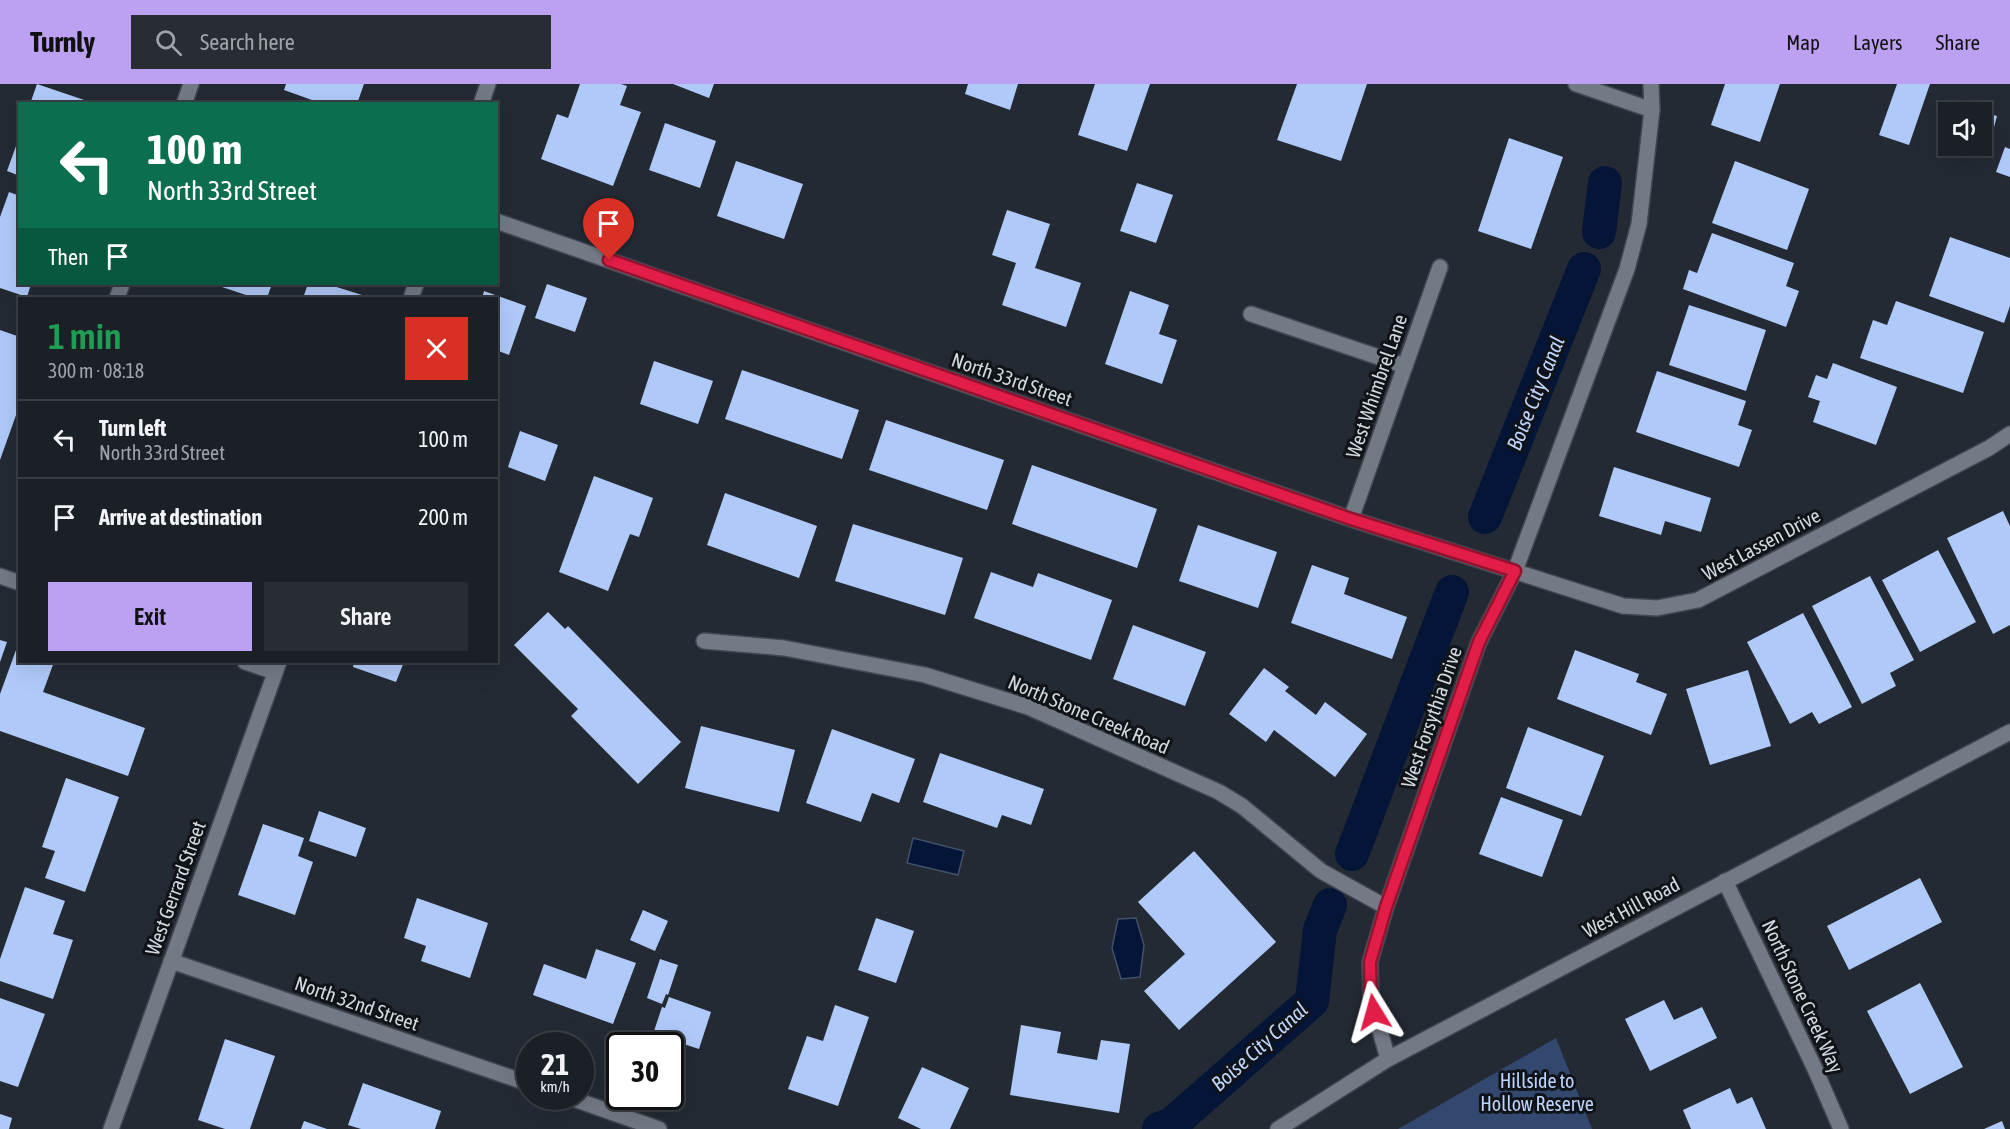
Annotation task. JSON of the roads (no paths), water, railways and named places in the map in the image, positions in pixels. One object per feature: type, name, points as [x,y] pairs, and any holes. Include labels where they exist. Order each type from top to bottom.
[{"type":"street","points":[[185,102],[191,84]]},
{"type":"street","points":[[482,102],[488,84]]},
{"type":"street","points":[[1576,84],[1652,110]]},
{"type":"street","name":"West Forsythia Drive","points":[[1388,1059],[1371,999],[1370,962],[1386,907],[1479,642],[1515,571],[1627,269],[1639,224],[1652,110],[1651,84]]},
{"type":"street","name":"North 33rd Street","points":[[498,222],[1351,519],[1515,571]]},
{"type":"street","name":"West Whimbrel Lane","points":[[1351,519],[1440,267]]},
{"type":"street","points":[[1251,314],[1405,366]]},
{"type":"street","name":"West Lassen Drive","points":[[1515,571],[1623,606],[1657,608],[1698,600],[1989,448],[2010,434]]},
{"type":"street","points":[[0,576],[18,581]]},
{"type":"street","name":"North Stone Creek Road","points":[[704,641],[784,648],[925,675],[1028,707],[1219,792],[1242,806],[1321,871],[1386,907]]},
{"type":"street","points":[[251,663],[277,667]]},
{"type":"street","name":"West Gerrard Street","points":[[111,1129],[277,667]]},
{"type":"street","name":"West Hill Road","points":[[1278,1129],[1388,1059],[2010,732]]},
{"type":"street","name":"North Stone Creek Way","points":[[1725,881],[1815,1069],[1841,1129]]},
{"type":"street","name":"North 32nd Street","points":[[171,961],[516,1079]]},
{"type":"street","points":[[594,1106],[659,1129]]},
{"type":"waterway","name":"Boise City Canal","points":[[1599,232],[1605,183]]},
{"type":"waterway","name":"Boise City Canal","points":[[1485,517],[1584,269]]},
{"type":"waterway","name":"Boise City Canal","points":[[1352,854],[1452,592]]},
{"type":"waterway","name":"Boise City Canal","points":[[1159,1129],[1171,1125],[1312,1001],[1320,930],[1330,905]]},
{"type":"park label","name":"Hillside to Hollow Reserve","points":[[1537,1092]]}]
